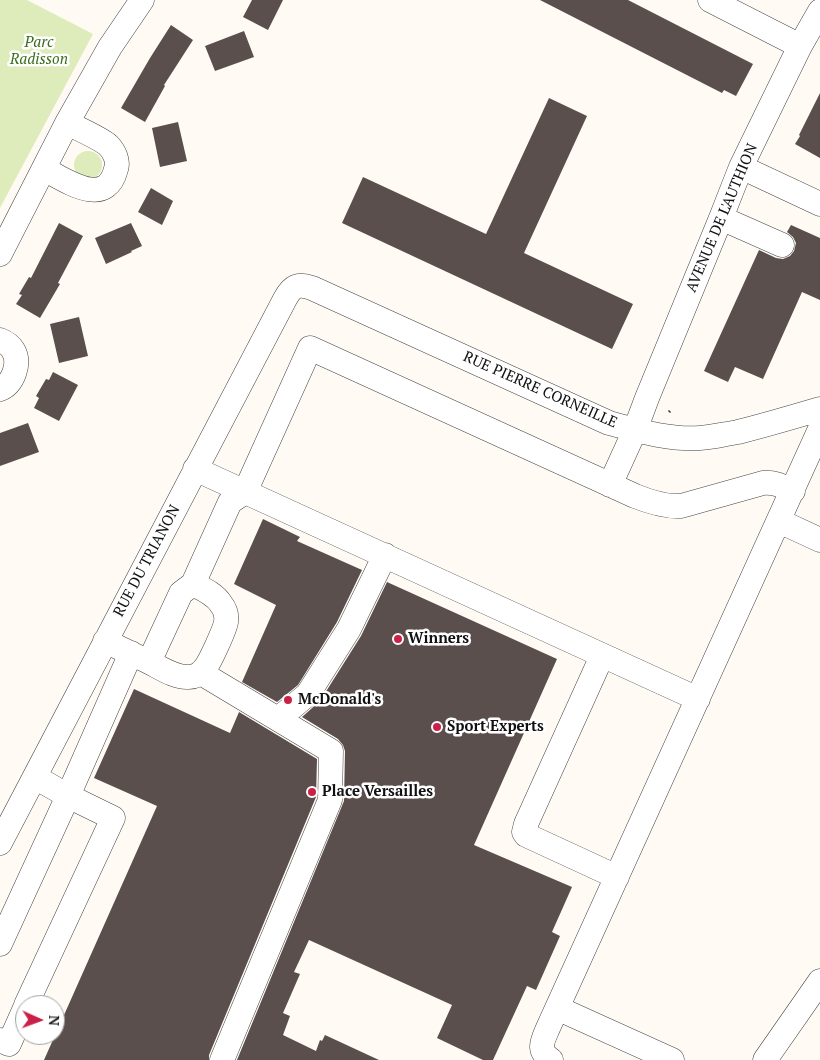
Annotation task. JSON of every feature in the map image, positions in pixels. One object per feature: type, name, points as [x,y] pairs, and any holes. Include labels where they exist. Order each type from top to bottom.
[{"type":"street","points":[[0,254],[67,123],[110,47],[142,0]]},
{"type":"street","points":[[710,0],[800,46]]},
{"type":"street","name":"AVENUE DE L'AUTHION","points":[[610,485],[635,430],[741,167],[800,46],[820,10]]},
{"type":"street","points":[[44,169],[82,188],[95,191],[107,188],[114,177],[118,165],[115,154],[107,145],[67,123]]},
{"type":"street","points":[[741,167],[820,204]]},
{"type":"street","points":[[721,218],[782,245]]},
{"type":"street","name":"RUE PIERRE CORNEILLE","points":[[300,285],[312,288],[609,422],[635,430],[672,437],[712,437],[754,428],[820,409]]},
{"type":"street","name":"RUE DU TRIANON","points":[[0,843],[284,299],[291,290],[300,285]]},
{"type":"street","points":[[0,340],[13,350],[16,360],[15,372],[11,381],[5,388],[0,390]]},
{"type":"street","points":[[0,944],[68,796],[140,658],[181,593],[193,584],[230,502],[245,492],[310,348],[610,485],[658,504],[674,507],[681,506],[771,482],[793,491]]},
{"type":"street","points":[[551,1060],[544,1054],[542,1042],[820,429]]},
{"type":"street","points":[[195,469],[698,699]]},
{"type":"street","points":[[779,521],[820,540]]},
{"type":"street","points":[[278,719],[308,694],[349,629],[385,555]]},
{"type":"street","points":[[105,641],[180,676],[195,676],[201,673],[206,667],[226,621],[222,604],[216,598],[193,584]]},
{"type":"street","points":[[602,656],[524,832],[526,835],[617,877]]},
{"type":"street","points":[[201,673],[331,751],[330,800],[222,1060]]},
{"type":"street","points":[[31,995],[113,818],[35,777]]},
{"type":"street","points":[[766,1060],[820,980]]},
{"type":"street","points":[[557,1008],[672,1060]]},
{"type":"street","points":[[0,1040],[9,1044],[15,1031]]},
{"type":"green space","name":"Parc Radisson","points":[[0,0],[27,0],[93,34],[0,208]]},
{"type":"green space","points":[[88,151],[98,155],[102,165],[98,175],[88,179],[78,175],[74,165],[78,155]]},
{"type":"building","points":[[252,0],[283,0],[268,30],[243,17]]},
{"type":"building","points":[[540,0],[628,0],[753,64],[736,96],[724,90],[722,93]]},
{"type":"building","points":[[171,25],[193,40],[164,85],[145,122],[121,108]]},
{"type":"building","points":[[244,31],[254,57],[215,71],[205,46]]},
{"type":"building","points":[[820,93],[820,158],[795,144]]},
{"type":"building","points":[[549,98],[587,116],[524,253],[633,304],[612,349],[342,223],[363,177],[486,234]]},
{"type":"building","points":[[178,122],[187,161],[160,167],[152,128]]},
{"type":"building","points":[[151,188],[173,201],[162,225],[138,212]]},
{"type":"building","points":[[59,223],[83,236],[58,283],[60,284],[40,318],[16,304],[22,295],[19,294],[29,277],[31,278]]},
{"type":"building","points":[[131,223],[142,246],[106,264],[95,238]]},
{"type":"building","points":[[791,225],[820,238],[820,300],[802,292],[763,379],[735,367],[728,382],[704,371],[759,250],[776,258],[783,259],[790,256],[794,251],[796,243],[787,232]]},
{"type":"building","points":[[79,317],[88,356],[59,363],[50,324]]},
{"type":"building","points":[[53,372],[78,385],[59,421],[34,408],[39,398],[36,396],[46,379],[49,380]]},
{"type":"building","points":[[28,423],[39,452],[0,466],[0,433]]},
{"type":"building","points":[[263,519],[300,537],[297,541],[362,570],[337,622],[298,685],[277,702],[242,682],[276,605],[234,584]]},
{"type":"building","points":[[387,582],[557,659],[474,845],[572,887],[552,932],[560,936],[536,990],[527,986],[493,1060],[483,1060],[437,1038],[452,1005],[309,940],[294,972],[300,974],[283,1013],[290,1016],[283,1035],[316,1051],[320,1040],[322,1041],[325,1035],[379,1060],[237,1060],[344,801],[345,751],[343,745],[338,739],[302,717],[320,701],[361,636]]},
{"type":"building","points":[[134,689],[230,733],[239,712],[317,759],[316,797],[209,1055],[209,1060],[44,1060],[51,1045],[65,1045],[65,1013],[157,806],[94,778]]},
{"type":"place","name":"Winners","points":[[398,639]]},
{"type":"place","name":"McDonald's","points":[[288,700]]},
{"type":"place","name":"Sport Experts","points":[[437,727]]},
{"type":"place","name":"Place Versailles","points":[[312,792]]}]
